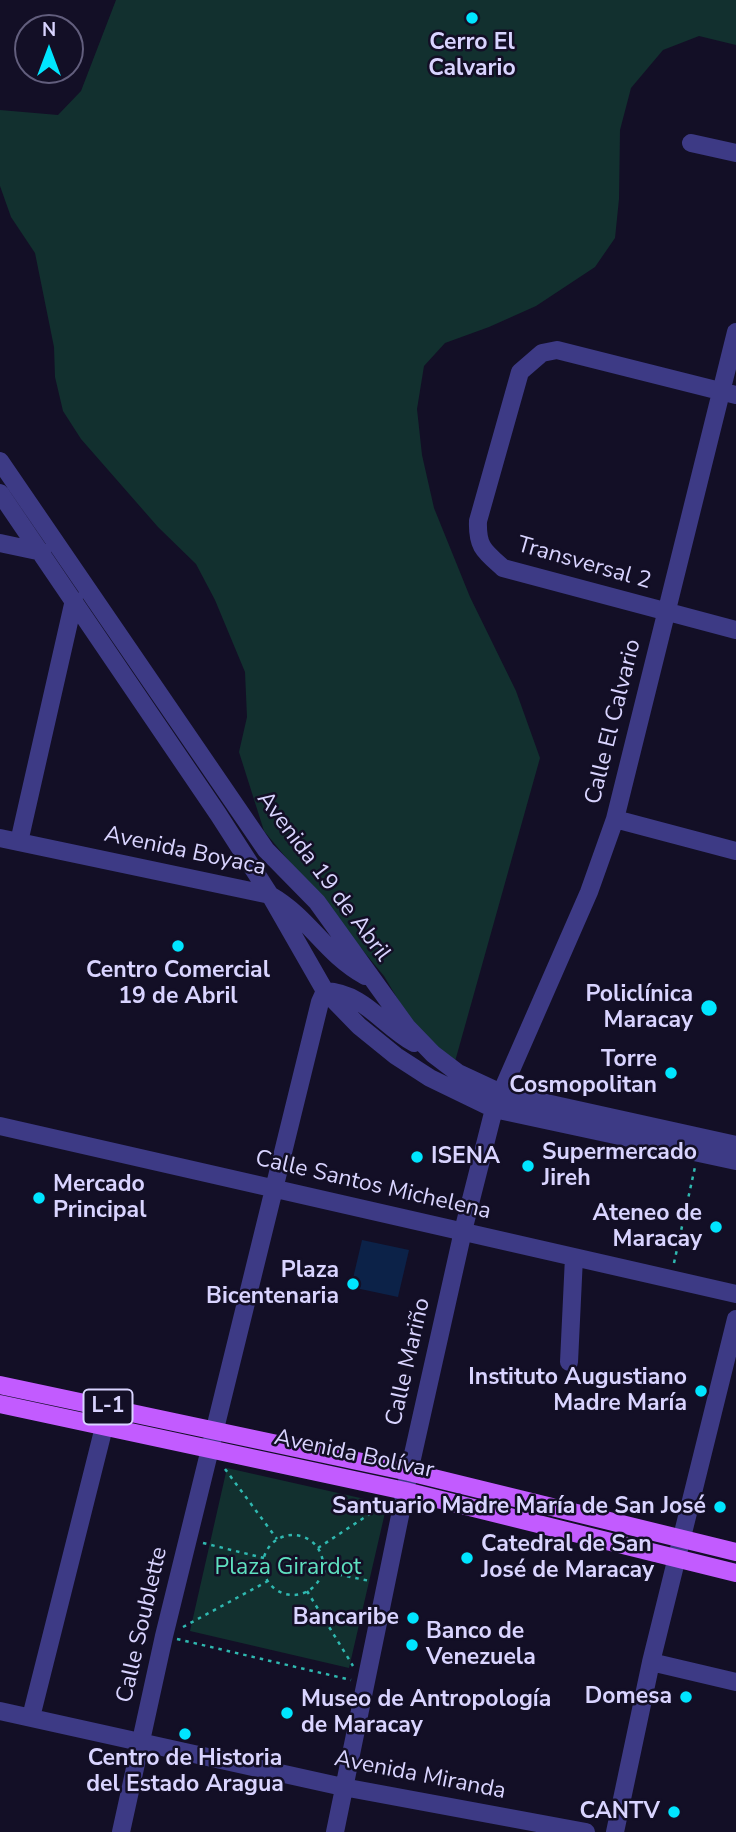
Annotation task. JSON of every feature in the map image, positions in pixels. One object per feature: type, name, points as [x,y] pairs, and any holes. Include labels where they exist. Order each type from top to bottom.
[{"type":"main road","name":"Avenida Bolívar","points":[[0,1385],[409,1472],[736,1552]]},
{"type":"main road","name":"Avenida Bolívar","points":[[0,1404],[405,1491],[736,1573]]},
{"type":"street","points":[[691,143],[736,153]]},
{"type":"street","name":"Calle El Calvario","points":[[498,1101],[589,892],[615,819],[667,613],[729,393],[736,332]]},
{"type":"street","name":"Transversal 2","points":[[729,393],[557,350],[542,353],[520,372],[478,521],[477,537],[481,548],[502,568],[736,630]]},
{"type":"street","name":"Avenida 19 de Abril","points":[[0,461],[267,850],[317,902],[371,980],[407,1027],[433,1054],[498,1101],[736,1145]]},
{"type":"street","name":"Avenida 19 de Abril","points":[[0,493],[270,895],[325,991],[359,1026],[396,1056],[430,1078],[498,1101],[736,1161]]},
{"type":"street","points":[[0,544],[42,552]]},
{"type":"street","points":[[19,842],[74,600]]},
{"type":"street","points":[[615,819],[736,851]]},
{"type":"street","name":"Avenida Boyaca","points":[[0,838],[270,895],[303,918],[323,944],[347,966],[371,980]]},
{"type":"street","points":[[325,991],[349,994],[401,1036],[433,1054]]},
{"type":"street","name":"Calle Soublette","points":[[121,1832],[164,1636],[320,1002],[325,991]]},
{"type":"street","name":"Calle Mariño","points":[[335,1832],[409,1472],[463,1231],[498,1101]]},
{"type":"street","name":"Calle Santos Michelena","points":[[0,1126],[736,1294]]},
{"type":"street","points":[[569,1362],[573,1257]]},
{"type":"street","points":[[615,1832],[651,1662],[736,1319]]},
{"type":"street","points":[[31,1717],[104,1427]]},
{"type":"street","points":[[651,1662],[736,1682]]},
{"type":"street","name":"Avenida Miranda","points":[[0,1711],[343,1787],[586,1832]]},
{"type":"path","points":[[670,1279],[698,1153]]},
{"type":"path","points":[[225,1469],[277,1539]]},
{"type":"path","points":[[318,1548],[405,1491]]},
{"type":"path","points":[[285,1536],[304,1537],[318,1548],[323,1563],[322,1571],[314,1586],[307,1591],[298,1594],[281,1592],[264,1574],[264,1558],[277,1539],[285,1536]]},
{"type":"path","points":[[188,1540],[264,1558]]},
{"type":"path","points":[[322,1571],[386,1584]]},
{"type":"path","points":[[164,1636],[268,1581]]},
{"type":"path","points":[[307,1591],[365,1683]]},
{"type":"path","points":[[164,1636],[365,1683]]},
{"type":"green space","points":[[116,0],[736,0],[736,45],[699,36],[663,50],[631,88],[620,130],[619,199],[615,238],[595,267],[536,306],[445,343],[424,366],[417,409],[422,455],[434,508],[470,597],[516,691],[540,758],[454,1065],[428,1050],[384,976],[264,831],[239,752],[247,717],[245,672],[215,600],[196,564],[158,527],[81,439],[63,411],[55,377],[54,347],[35,253],[11,217],[0,186],[0,110],[58,115],[81,91]]},
{"type":"green space","name":"Plaza Girardot","points":[[227,1468],[387,1504],[349,1668],[190,1631]]},
{"type":"water","points":[[362,1240],[409,1250],[398,1297],[351,1287]]},
{"type":"place","name":"Cerro El Calvario","points":[[472,18]]},
{"type":"place","name":"Centro Comercial 19 de Abril","points":[[178,946]]},
{"type":"place","name":"Policlínica Maracay","points":[[709,1008]]},
{"type":"place","name":"Torre Cosmopolitan","points":[[671,1073]]},
{"type":"place","name":"ISENA","points":[[417,1157]]},
{"type":"place","name":"Supermercado Jireh","points":[[528,1166]]},
{"type":"place","name":"Mercado Principal","points":[[39,1198]]},
{"type":"place","name":"Ateneo de Maracay","points":[[716,1227]]},
{"type":"place","name":"Plaza Bicentenaria","points":[[353,1284]]},
{"type":"place","name":"Instituto Augustiano Madre María","points":[[701,1391]]},
{"type":"place","name":"Santuario Madre María de San José","points":[[720,1507]]},
{"type":"place","name":"Catedral de San José de Maracay","points":[[467,1558]]},
{"type":"place","name":"Bancaribe","points":[[413,1618]]},
{"type":"place","name":"Banco de Venezuela","points":[[412,1645]]},
{"type":"place","name":"Domesa","points":[[686,1697]]},
{"type":"place","name":"Museo de Antropología de Maracay","points":[[287,1713]]},
{"type":"place","name":"Centro de Historia del Estado Aragua","points":[[185,1734]]},
{"type":"place","name":"CANTV","points":[[674,1812]]}]
